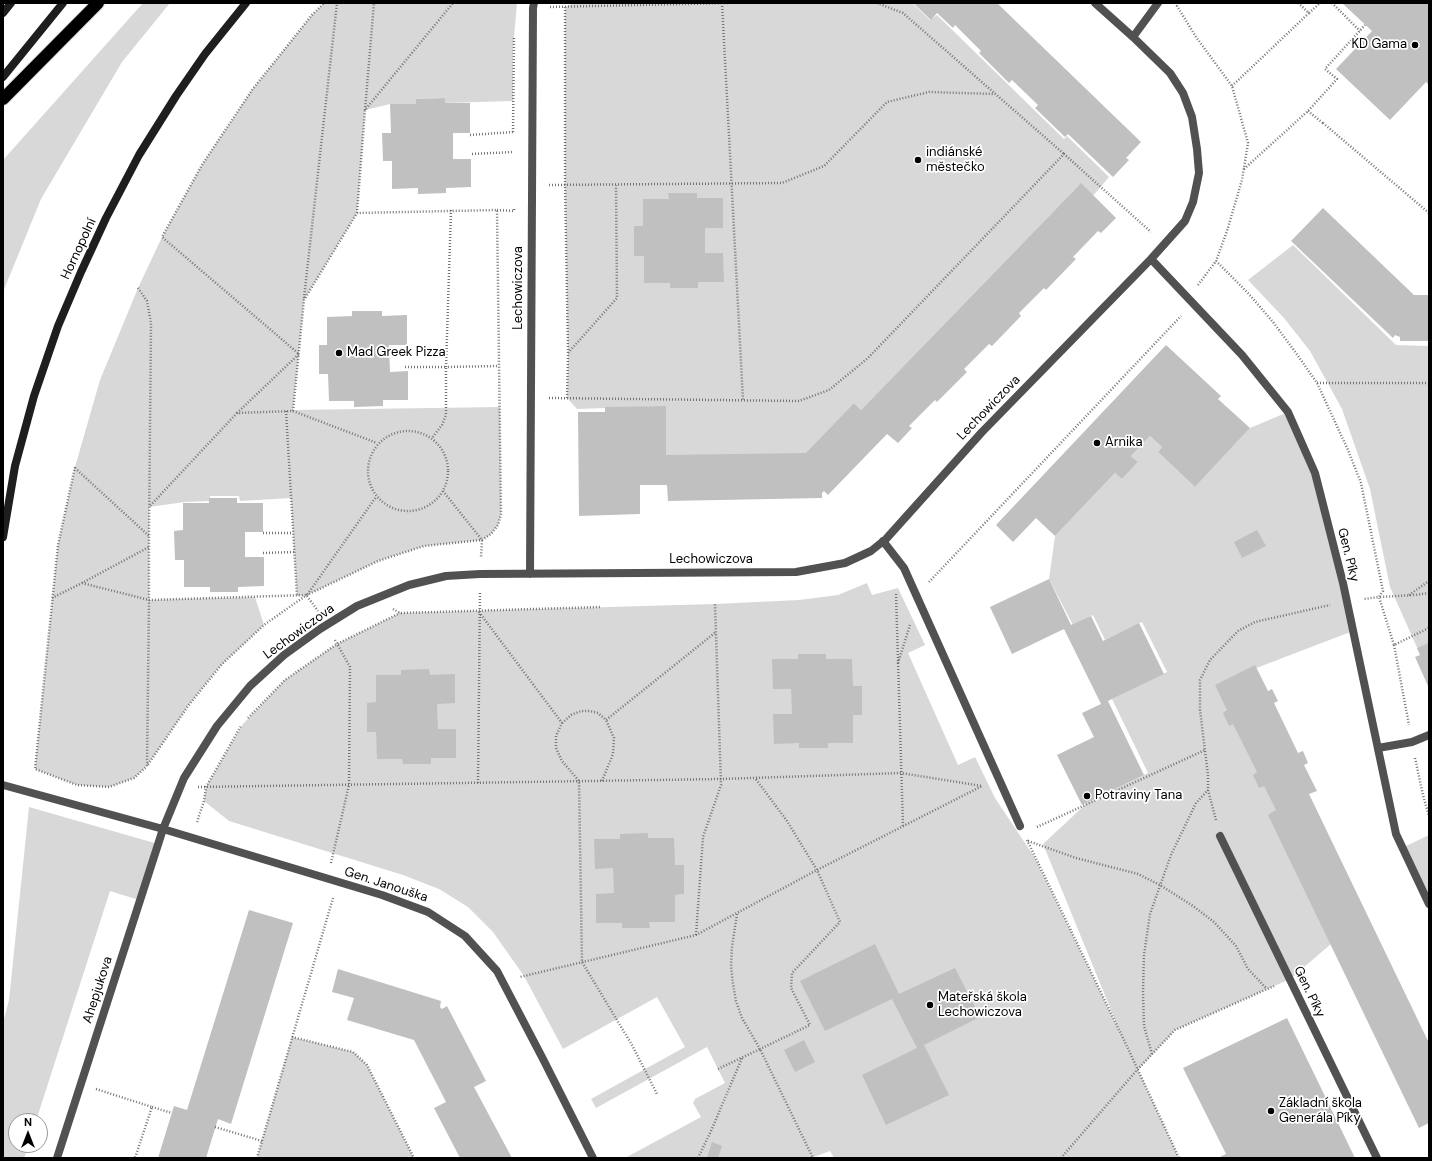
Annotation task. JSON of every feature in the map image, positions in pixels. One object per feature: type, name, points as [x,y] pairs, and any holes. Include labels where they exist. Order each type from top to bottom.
[{"type":"highway","points":[[3,99],[98,3]]},
{"type":"street","points":[[3,13],[11,3]]},
{"type":"street","points":[[3,77],[63,3]]},
{"type":"street","name":"Hornopolní","points":[[3,537],[15,466],[34,396],[58,326],[81,272],[106,218],[139,155],[176,96],[205,54],[246,3]]},
{"type":"street","name":"Lechowiczova","points":[[163,829],[184,778],[217,726],[250,686],[284,655],[327,625],[357,606],[409,585],[446,576],[480,574],[796,572],[845,563],[871,551],[883,541],[982,432],[1151,259],[1185,221],[1193,202],[1199,173],[1197,149],[1192,116],[1183,93],[1170,73],[1095,3]]},
{"type":"street","points":[[1133,37],[1158,3]]},
{"type":"street","name":"Lechowiczova","points":[[530,574],[530,397],[534,5]]},
{"type":"street","name":"Gen. Píky","points":[[1151,259],[1242,355],[1288,412],[1315,473],[1347,601],[1396,834],[1429,904]]},
{"type":"street","points":[[883,541],[904,568],[1022,830]]},
{"type":"street","points":[[1378,748],[1412,742],[1429,735]]},
{"type":"street","name":"Gen. Janouška","points":[[3,786],[163,829],[382,895],[428,912],[466,936],[497,971],[593,1158]]},
{"type":"street","name":"Ahepjukova","points":[[57,1158],[163,829]]},
{"type":"street","name":"Gen. Píky","points":[[1220,836],[1377,1158]]},
{"type":"path","points":[[299,354],[162,237],[202,165],[252,90],[312,15],[324,3]]},
{"type":"path","points":[[293,411],[337,3]]},
{"type":"path","points":[[304,300],[357,213],[374,3]]},
{"type":"path","points":[[365,110],[453,3]]},
{"type":"path","points":[[722,3],[743,400]]},
{"type":"path","points":[[534,5],[565,7],[728,3]]},
{"type":"path","points":[[877,3],[903,13],[1164,244]]},
{"type":"path","points":[[898,663],[913,618],[921,606],[929,582],[1190,301],[1216,261],[1227,231],[1244,170],[1248,143],[1232,86],[1196,37],[1177,6],[1179,3]]},
{"type":"path","points":[[1298,3],[1309,13]]},
{"type":"path","points":[[1232,86],[1320,3]]},
{"type":"path","points":[[1332,3],[1360,30]]},
{"type":"path","points":[[565,7],[565,185],[568,353],[567,398]]},
{"type":"path","points":[[1244,170],[1308,111],[1337,79],[1325,69],[1365,25]]},
{"type":"path","points":[[513,138],[514,35]]},
{"type":"path","points":[[532,185],[782,183],[824,166],[887,102],[930,92],[995,94]]},
{"type":"path","points":[[1308,111],[1409,196]]},
{"type":"path","points":[[1323,123],[1429,213]]},
{"type":"path","points":[[470,135],[513,132]]},
{"type":"path","points":[[513,145],[514,159]]},
{"type":"path","points":[[472,154],[514,152]]},
{"type":"path","points":[[530,397],[799,401],[829,390],[868,358],[1064,154]]},
{"type":"path","points":[[568,353],[617,298],[616,185]]},
{"type":"path","points":[[357,213],[451,210],[514,211],[514,204]]},
{"type":"path","points":[[432,438],[442,425],[446,415],[451,210]]},
{"type":"path","points":[[149,536],[75,467],[58,545],[35,770],[77,786],[110,787],[134,778],[147,766],[188,706],[222,664],[264,625],[307,595],[378,561],[424,546],[482,540],[491,534],[498,525],[501,514],[497,210]]},
{"type":"path","points":[[1216,261],[1248,293],[1273,322],[1317,383],[1348,450],[1361,483],[1382,584],[1382,591],[1379,597],[1394,645],[1429,628]]},
{"type":"path","points":[[138,288],[146,301],[151,323],[147,766]]},
{"type":"path","points":[[149,507],[237,413],[299,354]]},
{"type":"path","points":[[405,367],[499,366]]},
{"type":"path","points":[[1317,383],[1429,383]]},
{"type":"path","points":[[286,411],[297,596]]},
{"type":"path","points":[[237,413],[293,411],[377,443]]},
{"type":"path","points":[[406,430],[424,433],[432,438],[442,449],[448,464],[448,479],[443,491],[434,502],[421,509],[405,511],[387,506],[376,497],[370,485],[367,469],[370,455],[377,443],[390,434],[406,430]]},
{"type":"path","points":[[443,491],[482,540],[479,612],[478,783]]},
{"type":"path","points":[[82,583],[149,600],[307,595],[376,497]]},
{"type":"path","points":[[263,533],[294,533]]},
{"type":"path","points":[[52,598],[149,546]]},
{"type":"path","points":[[263,553],[295,552]]},
{"type":"path","points":[[901,565],[891,582],[896,587],[903,826]]},
{"type":"path","points":[[1408,595],[1429,581]]},
{"type":"path","points":[[1220,836],[1208,790],[1200,710],[1200,680],[1210,660],[1238,631],[1255,622],[1347,601],[1429,593]]},
{"type":"path","points":[[307,595],[327,625],[350,667],[349,785],[327,879]]},
{"type":"path","points":[[376,599],[400,614]]},
{"type":"path","points":[[696,935],[704,837],[721,785],[716,604]]},
{"type":"path","points":[[192,838],[204,801],[206,787],[243,724],[285,680],[337,644],[400,614],[600,607]]},
{"type":"path","points":[[479,612],[562,723]]},
{"type":"path","points":[[606,720],[716,632]]},
{"type":"path","points":[[602,781],[613,754],[614,738],[606,720],[598,713],[581,711],[562,723],[556,736],[556,748],[562,761],[579,781],[582,962],[632,1045],[657,1094]]},
{"type":"path","points":[[1178,1158],[1138,1070],[1022,830],[1205,750]]},
{"type":"path","points":[[181,787],[721,779],[901,773],[982,786],[987,791]]},
{"type":"path","points":[[718,1069],[810,1025],[791,988],[792,973],[840,922],[817,870],[787,821],[755,778]]},
{"type":"path","points":[[502,981],[696,935],[817,870],[982,786]]},
{"type":"path","points":[[1152,1055],[1144,1026],[1143,991],[1144,962],[1150,914],[1171,855],[1196,803],[1208,790]]},
{"type":"path","points":[[1027,841],[1076,858],[1138,874],[1160,884],[1214,922],[1236,946],[1248,969],[1267,990]]},
{"type":"path","points":[[257,1158],[338,882]]},
{"type":"path","points":[[737,913],[731,966],[736,1001],[742,1018],[760,1049],[813,1158]]},
{"type":"path","points":[[1061,1158],[1175,1030],[1290,979]]},
{"type":"path","points":[[292,1037],[353,1052],[366,1065],[414,1158]]},
{"type":"path","points":[[698,1158],[742,1058]]},
{"type":"path","points":[[80,1084],[172,1113]]},
{"type":"path","points":[[135,1158],[152,1107]]},
{"type":"path","points":[[215,1127],[262,1141]]},
{"type":"shaded area","points":[[143,3],[170,3],[122,62],[41,199],[3,292],[3,160]]},
{"type":"shaded area","points":[[324,3],[517,3],[513,49],[513,101],[445,103],[445,98],[416,99],[416,104],[390,104],[365,110],[357,213],[304,300],[293,410],[500,407],[501,514],[498,525],[491,534],[482,540],[424,546],[378,561],[307,595],[297,596],[291,498],[240,501],[239,496],[210,496],[210,501],[185,502],[149,507],[149,600],[255,597],[264,625],[221,665],[188,706],[147,766],[134,778],[109,787],[77,785],[35,769],[58,545],[75,467],[100,380],[138,288],[162,237],[202,165],[252,90],[312,15]]},
{"type":"shaded area","points":[[574,3],[912,3],[930,20],[937,15],[1064,139],[1067,136],[1109,177],[1092,197],[1079,185],[861,410],[854,403],[805,455],[666,458],[665,406],[577,409],[567,398],[568,357],[565,185],[565,7]]},
{"type":"shaded area","points":[[1293,245],[1396,345],[1429,346],[1429,647],[1419,652],[1390,587],[1370,489],[1342,409],[1310,351],[1284,318],[1248,280]]},
{"type":"shaded area","points":[[1288,412],[1315,473],[1353,631],[1259,667],[1219,686],[1278,812],[1331,944],[1290,979],[1175,1030],[1138,1070],[1179,1158],[834,1158],[830,1151],[811,1158],[625,1158],[701,1117],[693,1103],[695,1099],[725,1083],[707,1047],[596,1108],[591,1099],[685,1047],[657,997],[563,1049],[524,976],[493,932],[468,907],[439,889],[403,875],[229,821],[204,801],[206,787],[243,724],[285,680],[337,644],[400,613],[715,604],[799,600],[838,595],[867,583],[872,595],[898,588],[925,645],[908,653],[958,765],[975,757],[995,798],[1035,858],[1120,1032],[1043,844],[1087,803],[1148,773],[1112,699],[1167,672],[1142,622],[1105,640],[1093,615],[1073,625],[1049,579],[1055,536],[1115,473],[1122,479],[1138,462],[1131,456],[1150,436],[1162,447],[1158,452],[1195,487],[1250,428]]},
{"type":"shaded area","points":[[29,807],[158,844],[139,900],[110,891],[39,1113],[8,1113],[8,1153],[26,1153],[24,1158],[3,1158],[3,1023],[9,1000]]},
{"type":"shaded area","points":[[1429,835],[1429,904],[1402,848]]},
{"type":"shaded area","points":[[292,1037],[353,1052],[367,1065],[414,1158],[257,1158]]},
{"type":"building","points":[[913,3],[997,3],[1141,142],[1126,158],[1129,160],[1113,177],[1068,134],[1065,137],[1035,108],[1038,105],[1012,80],[1009,83],[979,53],[981,51],[955,25],[953,28],[937,13],[931,20]]},
{"type":"building","points":[[1342,3],[1429,3],[1429,85],[1426,82],[1390,120],[1336,69],[1372,31]]},
{"type":"building","points":[[445,98],[445,103],[470,103],[470,133],[453,133],[453,159],[471,159],[471,187],[446,188],[446,193],[418,194],[418,188],[392,189],[392,161],[383,161],[382,133],[391,133],[390,104],[416,104],[416,99]]},
{"type":"building","points":[[1081,183],[1116,218],[1101,233],[1098,231],[1073,257],[1076,259],[1046,290],[1044,288],[1019,313],[1021,316],[992,346],[989,344],[964,369],[967,372],[937,402],[935,400],[909,426],[912,428],[898,443],[887,434],[828,495],[824,491],[822,493],[822,498],[668,501],[667,485],[640,485],[640,514],[579,516],[578,412],[605,412],[605,407],[666,406],[666,455],[806,453],[854,403],[861,410]]},
{"type":"building","points":[[668,193],[697,193],[697,198],[723,198],[723,228],[705,228],[705,253],[723,253],[724,282],[698,282],[698,288],[670,288],[670,283],[644,283],[644,256],[634,256],[634,226],[643,226],[643,199],[669,199]]},
{"type":"building","points":[[1323,208],[1414,295],[1429,295],[1429,341],[1400,341],[1400,337],[1395,335],[1393,338],[1291,241]]},
{"type":"building","points":[[352,311],[382,311],[382,316],[407,315],[407,345],[389,345],[390,372],[408,371],[408,400],[383,400],[383,406],[354,407],[354,401],[329,401],[328,374],[319,374],[319,345],[327,345],[327,317],[352,316]]},
{"type":"building","points":[[1166,345],[1221,396],[1218,399],[1250,428],[1195,487],[1158,452],[1162,447],[1150,436],[1131,456],[1138,462],[1122,479],[1115,473],[1055,536],[1036,518],[1013,542],[996,525]]},
{"type":"building","points":[[209,498],[237,498],[237,503],[263,503],[263,532],[245,532],[245,557],[264,557],[264,586],[238,587],[238,592],[210,592],[210,587],[184,587],[184,560],[175,560],[174,531],[183,530],[183,503],[209,503]]},
{"type":"building","points":[[1257,530],[1266,546],[1242,558],[1234,542]]},
{"type":"building","points":[[1049,579],[1071,625],[1091,616],[1103,641],[1139,623],[1164,674],[1108,701],[1144,775],[1082,805],[1057,755],[1094,737],[1082,713],[1101,704],[1064,629],[1012,654],[990,607]]},
{"type":"building","points":[[1429,643],[1428,686],[1415,657],[1420,655],[1417,648]]},
{"type":"building","points":[[798,654],[826,654],[826,659],[852,659],[853,686],[862,686],[862,715],[853,715],[853,743],[828,743],[828,748],[799,748],[799,743],[774,744],[773,714],[792,714],[791,689],[773,689],[772,659],[798,659]]},
{"type":"building","points":[[1255,665],[1268,691],[1272,689],[1278,701],[1274,703],[1298,753],[1303,751],[1308,763],[1304,765],[1317,791],[1309,794],[1429,1043],[1429,1123],[1419,1128],[1268,815],[1276,810],[1264,786],[1259,788],[1253,775],[1257,772],[1233,724],[1229,726],[1223,713],[1227,710],[1215,685]]},
{"type":"building","points":[[429,669],[430,675],[455,674],[455,703],[437,704],[438,729],[456,729],[456,758],[431,758],[431,764],[403,764],[402,759],[377,759],[376,732],[367,732],[367,703],[376,702],[376,675],[401,675],[401,670]]},
{"type":"building","points":[[648,833],[648,838],[674,838],[675,865],[684,865],[684,894],[675,895],[675,922],[649,922],[650,928],[622,928],[622,923],[596,923],[596,894],[614,893],[613,868],[595,869],[594,839],[620,839],[620,834]]},
{"type":"building","points":[[249,910],[293,923],[231,1124],[218,1119],[206,1158],[158,1158],[174,1106],[187,1110]]},
{"type":"building","points":[[875,944],[899,994],[955,968],[980,1017],[924,1045],[949,1095],[886,1125],[862,1075],[917,1048],[892,999],[825,1031],[800,981]]},
{"type":"building","points":[[338,969],[441,1001],[440,1007],[442,1009],[447,1006],[486,1081],[474,1087],[512,1158],[460,1158],[434,1108],[446,1102],[414,1040],[347,1020],[354,998],[332,992]]},
{"type":"building","name":"Základní škola Generála Píky","points":[[1287,1018],[1355,1158],[1218,1158],[1226,1154],[1183,1068]]},
{"type":"building","points":[[804,1040],[815,1062],[795,1072],[784,1050]]},
{"type":"building","points":[[712,1142],[722,1146],[718,1158],[707,1158]]},
{"type":"place","name":"KD Gama","points":[[1415,45]]},
{"type":"place","name":"indiánské městečko","points":[[918,160]]},
{"type":"place","name":"Mad Greek Pizza","points":[[339,353]]},
{"type":"place","name":"Arnika","points":[[1097,443]]},
{"type":"place","name":"Potraviny Tana","points":[[1087,796]]},
{"type":"place","name":"Mateřská škola Lechowiczova","points":[[930,1005]]},
{"type":"place","name":"Základní škola Generála Píky","points":[[1271,1111]]}]
